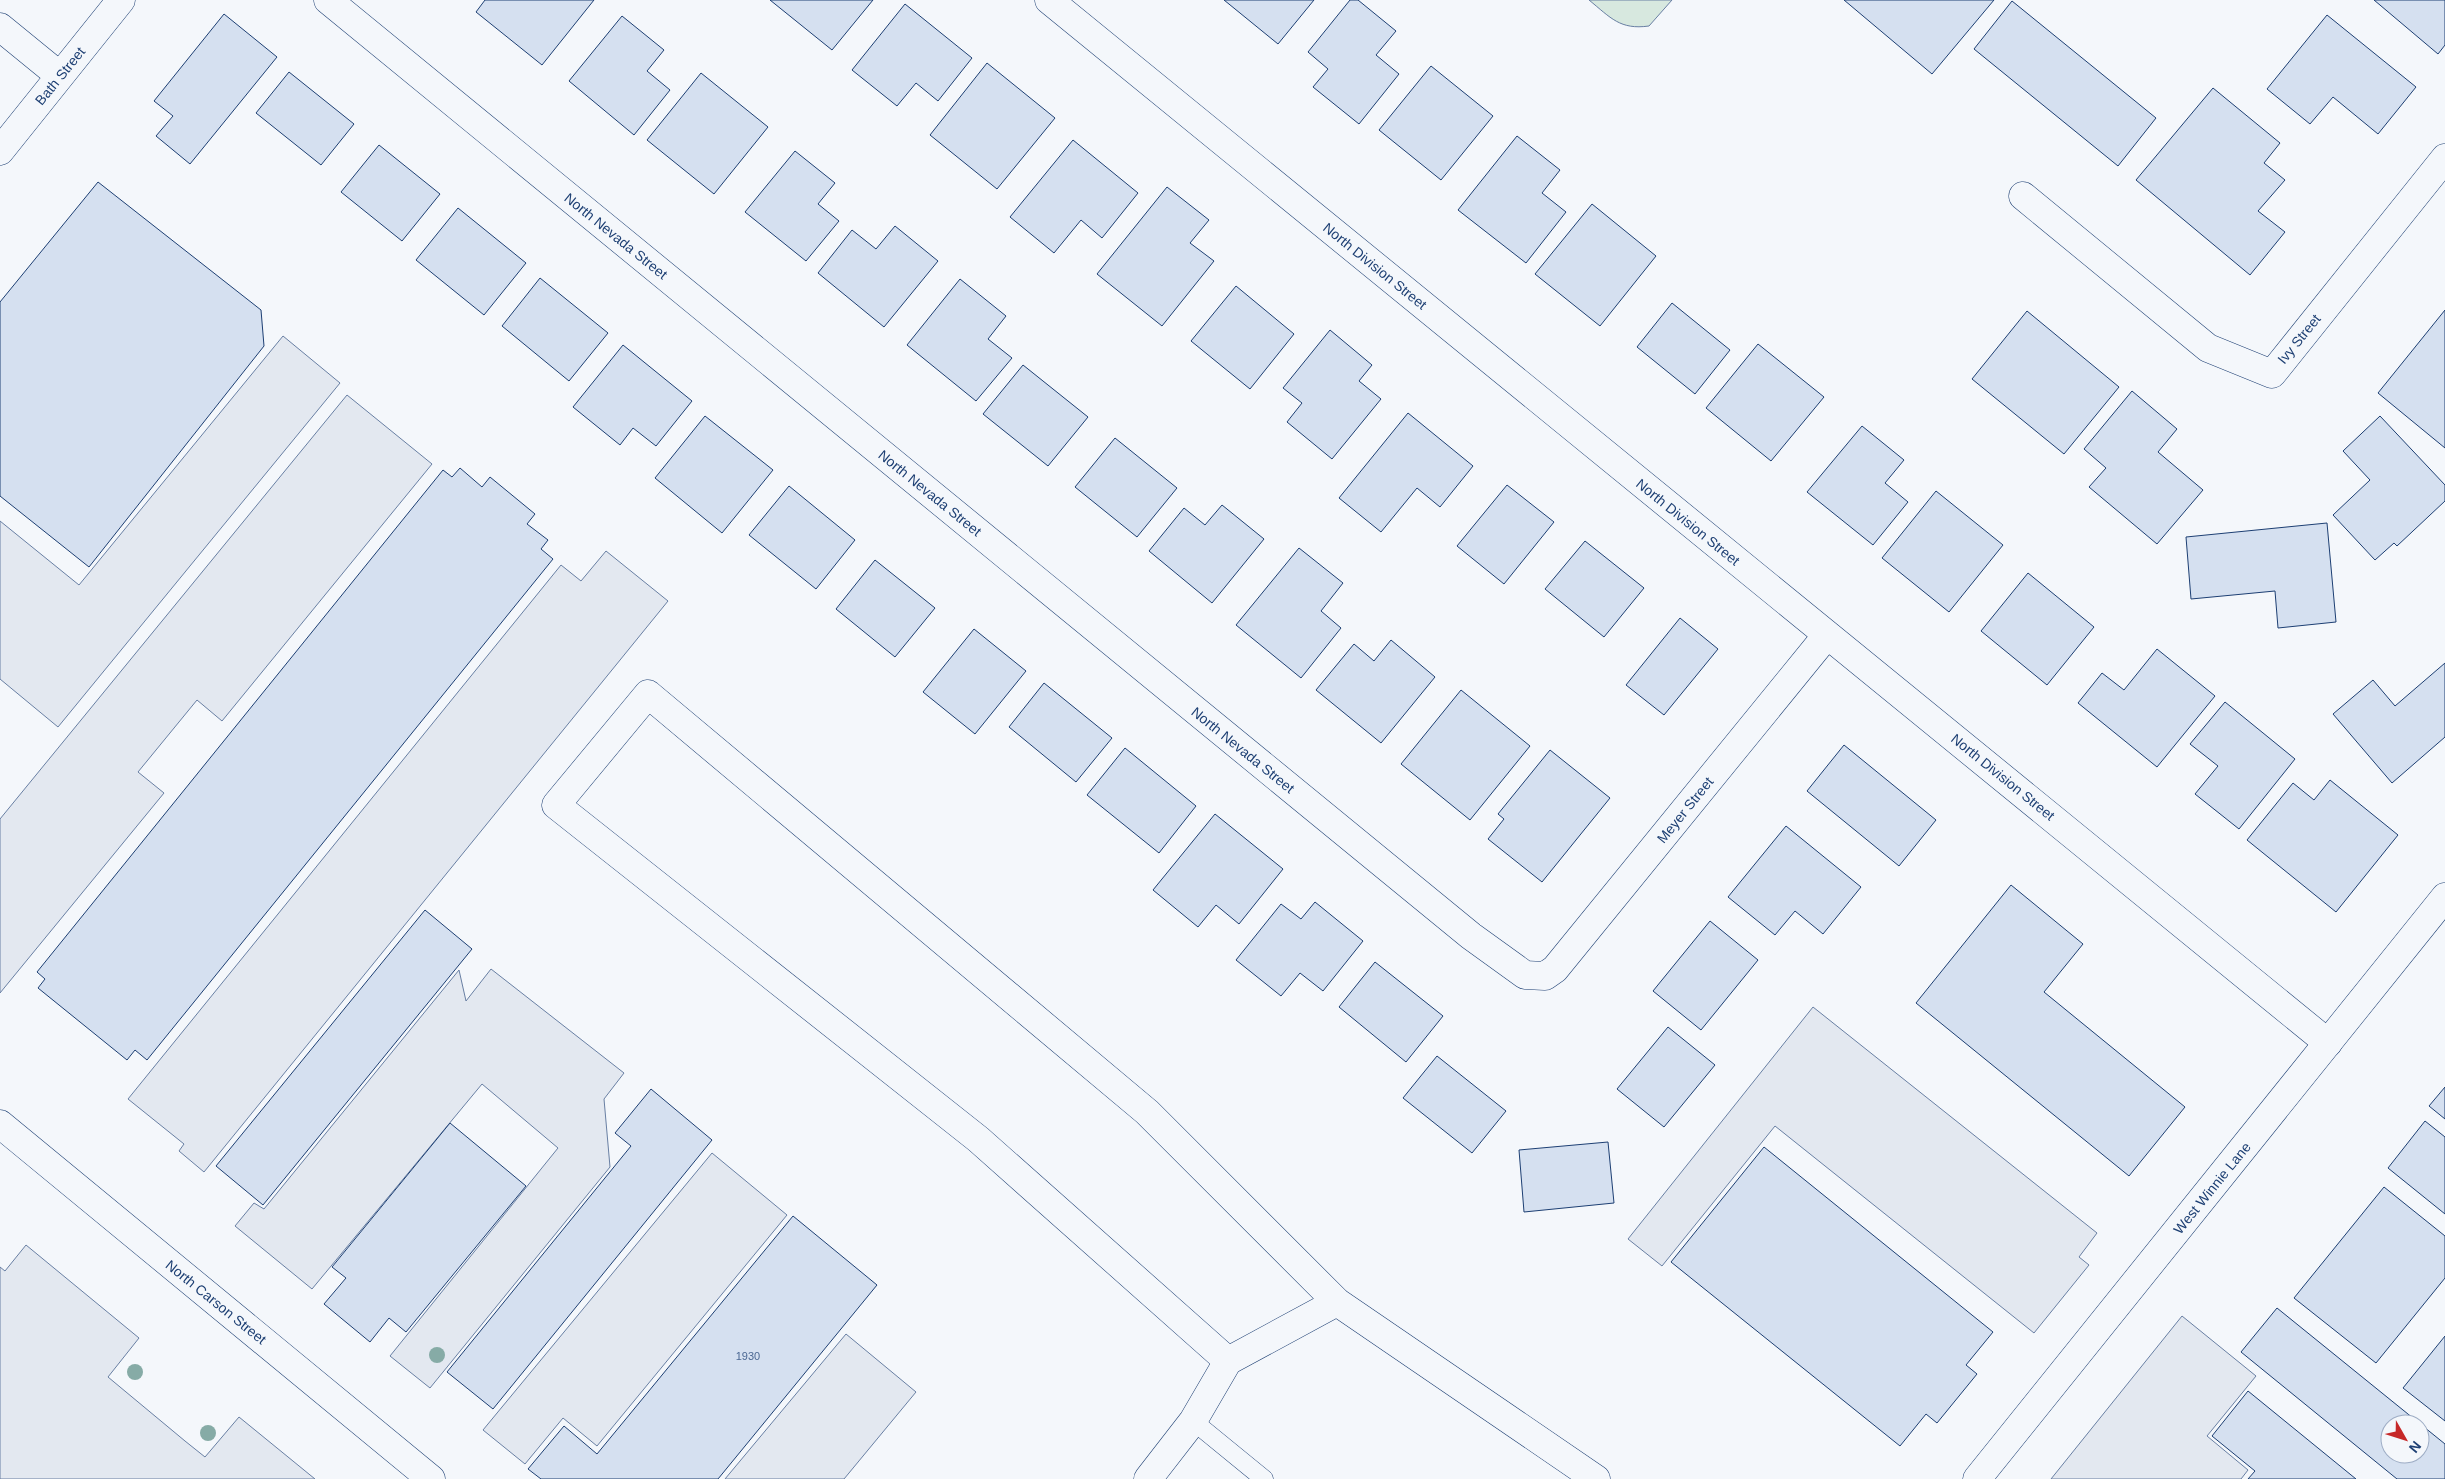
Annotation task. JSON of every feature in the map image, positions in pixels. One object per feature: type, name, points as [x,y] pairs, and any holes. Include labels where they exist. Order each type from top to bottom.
[{"type":"street","name":"Bath Street","points":[[0,151],[121,0]]},
{"type":"street","name":"North Nevada Street","points":[[328,0],[1471,936],[1525,975],[1537,974]]},
{"type":"street","name":"North Division Street","points":[[1049,0],[2328,1043]]},
{"type":"street","points":[[0,26],[60,76]]},
{"type":"street","name":"Ivy Street","points":[[2023,196],[2208,348],[2272,374],[2445,158]]},
{"type":"street","name":"Meyer Street","points":[[1537,974],[1545,976],[1554,969],[1828,635]]},
{"type":"street","points":[[1228,1361],[978,1139],[556,805],[648,694],[1147,1112],[1337,1302],[1596,1479]]},
{"type":"street","name":"West Winnie Lane","points":[[1977,1479],[2445,897]]},
{"type":"street","name":"North Carson Street","points":[[0,1124],[431,1479]]},
{"type":"street","points":[[1148,1479],[1193,1421],[1228,1361],[1337,1302]]},
{"type":"lane","points":[[1193,1421],[1264,1479]]},
{"type":"shaded area","points":[[1589,0],[1672,0],[1649,26],[1639,27],[1616,21]]},
{"type":"shaded area","points":[[283,336],[340,383],[58,727],[0,679],[0,521],[79,585]]},
{"type":"shaded area","points":[[347,395],[432,464],[222,721],[197,700],[138,772],[164,793],[0,993],[0,819]]},
{"type":"shaded area","points":[[606,551],[668,601],[204,1172],[179,1151],[184,1144],[128,1099],[561,565],[581,581]]},
{"type":"shaded area","points":[[491,969],[624,1073],[604,1099],[610,1167],[430,1388],[390,1356],[558,1148],[482,1084],[312,1289],[235,1226],[254,1203],[264,1209],[459,970],[466,1001]]},
{"type":"shaded area","points":[[1813,1007],[2097,1233],[2079,1257],[2089,1265],[2034,1333],[1775,1126],[1662,1266],[1628,1239]]},
{"type":"shaded area","points":[[712,1153],[787,1215],[597,1446],[563,1418],[525,1464],[483,1430]]},
{"type":"shaded area","points":[[26,1245],[139,1338],[108,1377],[185,1441],[205,1457],[239,1417],[315,1479],[0,1479],[0,1267],[5,1271]]},
{"type":"shaded area","points":[[2182,1316],[2256,1376],[2207,1436],[2248,1470],[2241,1479],[2051,1479]]},
{"type":"shaded area","points":[[846,1334],[916,1392],[844,1479],[725,1479]]},
{"type":"building","points":[[485,0],[594,0],[542,65],[476,12]]},
{"type":"building","points":[[770,0],[873,0],[832,50]]},
{"type":"building","points":[[1224,0],[1314,0],[1278,44]]},
{"type":"building","points":[[1350,0],[1358,0],[1396,31],[1376,55],[1399,74],[1359,124],[1313,87],[1328,69],[1308,52]]},
{"type":"building","points":[[1844,0],[1994,0],[1932,74]]},
{"type":"building","points":[[2374,0],[2445,0],[2445,45],[2438,54]]},
{"type":"building","points":[[2012,1],[2156,118],[2118,166],[1974,49]]},
{"type":"building","points":[[905,4],[972,58],[938,101],[916,83],[897,106],[852,70]]},
{"type":"building","points":[[224,14],[277,57],[190,164],[156,136],[173,116],[154,101]]},
{"type":"building","points":[[2327,15],[2416,87],[2378,134],[2333,97],[2310,124],[2267,89]]},
{"type":"building","points":[[622,16],[664,50],[647,71],[670,90],[634,135],[569,81]]},
{"type":"building","points":[[987,63],[1055,118],[997,189],[930,135]]},
{"type":"building","points":[[1431,66],[1493,116],[1441,180],[1379,130]]},
{"type":"building","points":[[289,72],[354,124],[321,165],[256,113]]},
{"type":"building","points":[[701,73],[768,127],[714,194],[647,140]]},
{"type":"building","points":[[2213,88],[2280,143],[2264,163],[2285,180],[2258,211],[2285,232],[2250,275],[2136,180]]},
{"type":"building","points":[[1517,136],[1560,170],[1542,193],[1566,212],[1526,263],[1458,210]]},
{"type":"building","points":[[1073,140],[1138,193],[1102,238],[1081,220],[1054,253],[1010,217]]},
{"type":"building","points":[[379,145],[440,194],[402,241],[341,192]]},
{"type":"building","points":[[795,151],[835,183],[818,204],[839,221],[806,261],[745,212]]},
{"type":"building","points":[[98,182],[261,310],[264,346],[89,567],[0,496],[0,302]]},
{"type":"building","points":[[1167,187],[1209,220],[1190,243],[1214,261],[1162,326],[1097,274]]},
{"type":"building","points":[[1592,204],[1656,256],[1600,326],[1535,274]]},
{"type":"building","points":[[458,208],[526,263],[484,315],[416,260]]},
{"type":"building","points":[[895,226],[938,261],[884,327],[818,273],[852,230],[876,249]]},
{"type":"building","points":[[540,278],[608,333],[569,381],[502,326]]},
{"type":"building","points":[[960,279],[1006,316],[988,339],[1012,358],[976,401],[907,345]]},
{"type":"building","points":[[1236,286],[1294,334],[1250,389],[1191,341]]},
{"type":"building","points":[[1672,303],[1730,350],[1695,394],[1637,347]]},
{"type":"building","points":[[2445,310],[2445,448],[2378,393]]},
{"type":"building","points":[[2027,311],[2119,387],[2064,454],[1972,379]]},
{"type":"building","points":[[1330,330],[1372,365],[1359,381],[1381,399],[1332,459],[1287,422],[1302,403],[1283,388]]},
{"type":"building","points":[[1758,344],[1824,397],[1771,461],[1706,408]]},
{"type":"building","points":[[623,345],[692,401],[656,446],[633,428],[620,445],[573,407]]},
{"type":"building","points":[[1023,365],[1088,417],[1048,466],[983,414]]},
{"type":"building","points":[[2132,391],[2177,429],[2158,452],[2203,490],[2157,544],[2089,487],[2106,468],[2084,449]]},
{"type":"building","points":[[1408,413],[1473,466],[1440,507],[1417,488],[1381,532],[1339,498]]},
{"type":"building","points":[[705,416],[773,470],[722,533],[655,478]]},
{"type":"building","points":[[2380,416],[2445,485],[2445,501],[2397,546],[2394,543],[2375,560],[2333,515],[2370,480],[2343,451]]},
{"type":"building","points":[[1862,426],[1904,460],[1885,483],[1908,502],[1873,545],[1807,492]]},
{"type":"building","points":[[1115,438],[1177,488],[1137,537],[1075,487]]},
{"type":"building","points":[[460,468],[482,487],[490,477],[535,514],[527,524],[548,540],[541,549],[553,559],[147,1060],[135,1050],[127,1060],[38,988],[45,979],[37,972],[443,470],[452,477]]},
{"type":"building","points":[[1507,485],[1554,522],[1504,584],[1457,546]]},
{"type":"building","points":[[789,486],[855,540],[816,589],[749,535]]},
{"type":"building","points":[[1936,491],[2003,545],[1949,612],[1882,558]]},
{"type":"building","points":[[1222,505],[1264,539],[1212,603],[1149,551],[1184,508],[1205,525]]},
{"type":"building","points":[[2327,523],[2336,622],[2278,628],[2275,591],[2191,599],[2186,537]]},
{"type":"building","points":[[1585,541],[1644,588],[1604,637],[1545,589]]},
{"type":"building","points":[[1299,548],[1343,583],[1321,611],[1341,628],[1301,678],[1236,625]]},
{"type":"building","points":[[875,560],[935,608],[895,657],[836,609]]},
{"type":"building","points":[[2028,573],[2094,627],[2047,685],[1981,631]]},
{"type":"building","points":[[1680,618],[1718,649],[1664,715],[1626,685]]},
{"type":"building","points":[[974,629],[1026,671],[975,734],[923,692]]},
{"type":"building","points":[[1391,640],[1435,677],[1381,743],[1316,690],[1354,644],[1374,661]]},
{"type":"building","points":[[2157,649],[2215,696],[2157,767],[2078,703],[2102,673],[2124,690]]},
{"type":"building","points":[[2445,663],[2445,737],[2392,783],[2333,714],[2373,680],[2395,706]]},
{"type":"building","points":[[1044,683],[1112,738],[1076,782],[1009,727]]},
{"type":"building","points":[[1461,690],[1530,746],[1470,820],[1401,764]]},
{"type":"building","points":[[2225,702],[2295,759],[2239,829],[2195,794],[2218,766],[2190,744]]},
{"type":"building","points":[[1844,745],[1936,820],[1899,866],[1807,791]]},
{"type":"building","points":[[1125,748],[1196,806],[1159,853],[1087,795]]},
{"type":"building","points":[[1550,750],[1610,798],[1542,882],[1488,839],[1504,819],[1498,814]]},
{"type":"building","points":[[2330,780],[2398,835],[2336,912],[2247,840],[2293,783],[2314,800]]},
{"type":"building","points":[[1215,814],[1283,869],[1239,924],[1216,905],[1198,927],[1153,890]]},
{"type":"building","points":[[1786,826],[1861,887],[1823,934],[1795,911],[1775,935],[1728,897]]},
{"type":"building","points":[[2011,885],[2083,944],[2044,992],[2185,1107],[2129,1176],[1916,1003]]},
{"type":"building","points":[[1315,902],[1363,941],[1323,991],[1300,973],[1281,996],[1236,960],[1281,904],[1301,919]]},
{"type":"building","points":[[425,910],[472,949],[263,1205],[216,1166]]},
{"type":"building","points":[[1710,921],[1758,960],[1701,1030],[1653,991]]},
{"type":"building","points":[[1375,962],[1443,1016],[1406,1062],[1339,1007]]},
{"type":"building","points":[[1668,1027],[1715,1065],[1664,1127],[1617,1089]]},
{"type":"building","points":[[1437,1056],[1506,1111],[1472,1153],[1403,1098]]},
{"type":"building","points":[[2445,1087],[2445,1119],[2429,1106]]},
{"type":"building","points":[[651,1089],[712,1140],[493,1409],[447,1372],[631,1146],[615,1133]]},
{"type":"building","points":[[2425,1121],[2445,1137],[2445,1214],[2388,1168]]},
{"type":"building","points":[[450,1123],[526,1186],[406,1332],[389,1318],[370,1342],[324,1304],[346,1278],[332,1267]]},
{"type":"building","points":[[1608,1142],[1614,1203],[1524,1212],[1519,1150]]},
{"type":"building","points":[[1764,1147],[1993,1332],[1966,1365],[1977,1374],[1937,1423],[1926,1414],[1900,1446],[1671,1262]]},
{"type":"building","points":[[2384,1187],[2445,1236],[2445,1278],[2376,1363],[2294,1298]]},
{"type":"building","points":[[793,1216],[877,1285],[718,1479],[541,1479],[528,1469],[564,1426],[597,1454]]},
{"type":"building","points":[[2277,1308],[2408,1414],[2380,1414],[2380,1464],[2430,1464],[2430,1432],[2445,1444],[2445,1479],[2397,1479],[2241,1352]]},
{"type":"building","points":[[2445,1336],[2445,1421],[2403,1388]]},
{"type":"building","points":[[2248,1391],[2356,1479],[2248,1479],[2255,1471],[2212,1436]]}]
